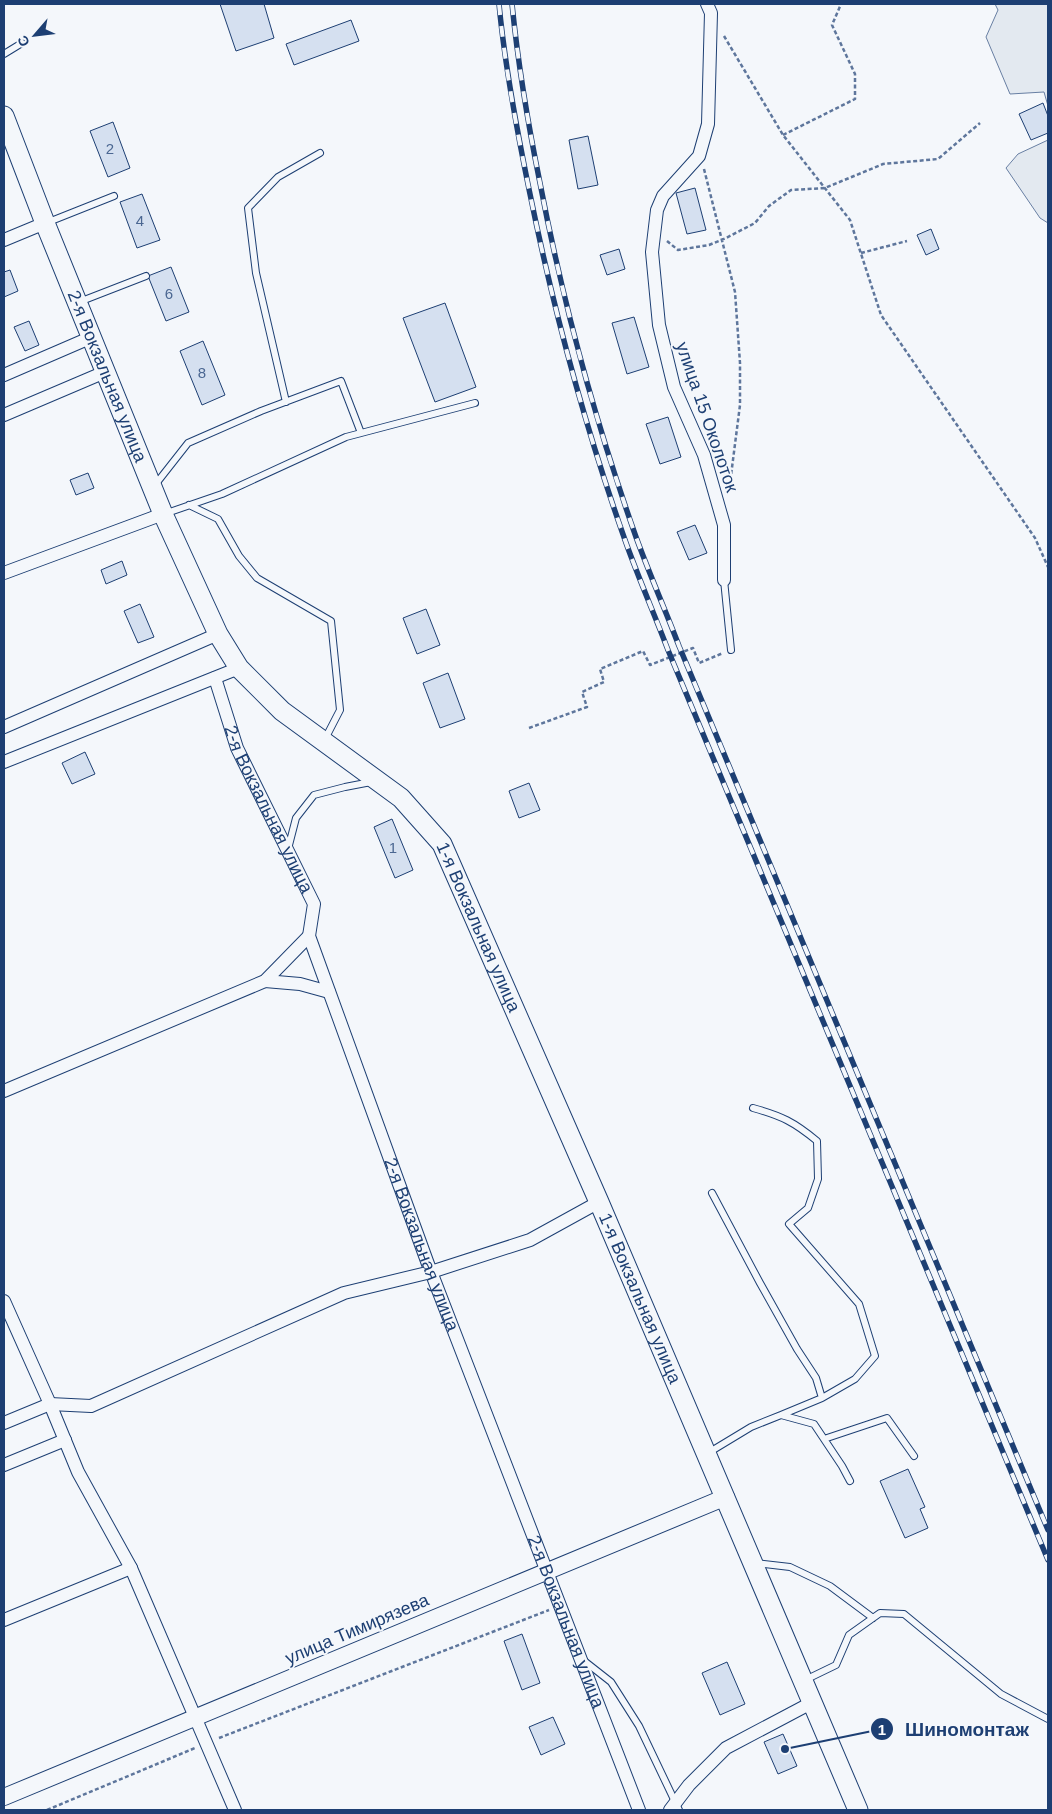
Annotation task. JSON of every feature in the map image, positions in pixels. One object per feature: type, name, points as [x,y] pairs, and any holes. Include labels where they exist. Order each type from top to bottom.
[{"type":"main road","name":"2-я Вокзальная улица","points":[[4,116],[45,223],[163,514],[218,634],[239,668],[282,712],[323,741]]},
{"type":"main road","name":"1-я Вокзальная улица","points":[[323,741],[402,798],[442,844],[599,1202],[858,1810]]},
{"type":"street","name":"улица 15 Околоток","points":[[709,8],[708,124],[700,156],[663,196],[657,210],[652,252],[659,325],[674,387],[704,455],[724,525],[724,580]]},
{"type":"street","points":[[4,240],[45,223]]},
{"type":"street","points":[[4,375],[92,337]]},
{"type":"street","points":[[4,415],[105,372]]},
{"type":"street","points":[[4,572],[163,514]]},
{"type":"street","points":[[4,727],[218,634]]},
{"type":"street","points":[[4,762],[239,668]]},
{"type":"street","name":"2-я Вокзальная улица","points":[[216,678],[237,748],[314,904],[309,936],[329,992],[431,1272],[639,1810]]},
{"type":"street","points":[[4,1091],[265,981],[309,936]]},
{"type":"street","points":[[265,981],[300,984],[329,992]]},
{"type":"street","points":[[4,1423],[50,1404],[91,1406],[344,1293],[431,1272],[530,1240],[599,1202]]},
{"type":"street","points":[[4,1300],[78,1472],[130,1568],[235,1810]]},
{"type":"street","points":[[4,1465],[65,1440]]},
{"type":"street","name":"улица Тимирязева","points":[[4,1797],[726,1497]]},
{"type":"street","points":[[4,1620],[130,1568]]},
{"type":"street","points":[[675,1808],[689,1785],[726,1748],[813,1702]]},
{"type":"lane","points":[[4,54],[22,43]]},
{"type":"lane","points":[[286,402],[256,273],[248,208],[278,177],[320,153]]},
{"type":"lane","points":[[45,223],[114,196]]},
{"type":"lane","points":[[78,303],[146,276]]},
{"type":"lane","points":[[153,488],[188,443],[341,381],[361,433]]},
{"type":"lane","points":[[163,514],[222,494],[346,437],[475,403]]},
{"type":"lane","points":[[189,505],[218,518],[239,556],[257,578],[331,621],[340,710],[323,741]]},
{"type":"lane","points":[[724,580],[731,650]]},
{"type":"lane","points":[[287,850],[296,818],[314,795],[377,781]]},
{"type":"lane","points":[[707,1454],[751,1427],[822,1398],[854,1379],[875,1356],[859,1304],[789,1224],[808,1208],[818,1179],[817,1141],[796,1124],[776,1114],[753,1108]]},
{"type":"lane","points":[[712,1193],[797,1349],[816,1378],[822,1398]]},
{"type":"lane","points":[[781,1415],[814,1424],[850,1482]]},
{"type":"lane","points":[[824,1439],[888,1418],[914,1456]]},
{"type":"lane","points":[[754,1563],[790,1568],[830,1586],[873,1618]]},
{"type":"lane","points":[[804,1681],[836,1665],[849,1636],[880,1613],[904,1614],[1001,1694],[1048,1720]]},
{"type":"lane","points":[[580,1657],[611,1682],[639,1726],[675,1808]]},
{"type":"path","points":[[783,135],[855,99],[855,74],[832,25],[841,4]]},
{"type":"path","points":[[709,8],[783,135],[850,220],[881,315],[1035,538],[1048,567]]},
{"type":"path","points":[[655,227],[667,242],[678,250],[709,245],[755,223],[769,206],[791,190],[825,188],[883,164],[938,159],[980,123]]},
{"type":"path","points":[[700,156],[735,292],[740,363],[740,405],[728,497]]},
{"type":"path","points":[[861,253],[907,242]]},
{"type":"path","points":[[529,728],[587,707],[582,692],[604,682],[600,669],[643,651],[650,665],[693,648],[698,663],[731,650]]},
{"type":"path","points":[[48,1810],[257,1722],[560,1606]]},
{"type":"shaded area","points":[[995,4],[1048,4],[1048,106],[1044,92],[1010,94],[986,37],[998,10]]},
{"type":"shaded area","points":[[1048,140],[1048,223],[1040,218],[1006,168],[1018,154]]},
{"type":"building","points":[[220,4],[264,4],[274,38],[236,51]]},
{"type":"building","points":[[351,20],[359,41],[294,65],[286,44]]},
{"type":"building","points":[[1043,103],[1048,116],[1048,133],[1031,140],[1019,114]]},
{"type":"building","points":[[113,122],[130,168],[108,177],[90,131]]},
{"type":"building","points":[[588,136],[598,185],[578,189],[569,140]]},
{"type":"building","points":[[695,188],[706,230],[687,234],[676,193]]},
{"type":"building","points":[[142,194],[160,240],[137,248],[120,202]]},
{"type":"building","points":[[931,229],[939,249],[926,255],[917,235]]},
{"type":"building","points":[[619,249],[625,269],[607,275],[600,255]]},
{"type":"building","points":[[171,267],[189,312],[166,321],[148,276]]},
{"type":"building","points":[[10,270],[18,291],[4,297],[4,272]]},
{"type":"building","points":[[445,303],[476,387],[435,402],[403,318]]},
{"type":"building","points":[[634,317],[649,367],[627,374],[612,323]]},
{"type":"building","points":[[29,321],[39,345],[25,351],[14,327]]},
{"type":"building","points":[[203,341],[225,395],[202,405],[180,351]]},
{"type":"building","points":[[668,417],[681,457],[660,464],[646,424]]},
{"type":"building","points":[[88,473],[94,488],[76,495],[70,480]]},
{"type":"building","points":[[695,525],[707,553],[689,560],[677,532]]},
{"type":"building","points":[[122,561],[127,575],[106,584],[101,570]]},
{"type":"building","points":[[140,604],[154,637],[138,643],[124,611]]},
{"type":"building","points":[[426,609],[440,645],[417,654],[403,618]]},
{"type":"building","points":[[448,673],[465,719],[440,728],[423,683]]},
{"type":"building","points":[[85,752],[95,774],[72,784],[62,763]]},
{"type":"building","points":[[529,783],[540,810],[519,818],[509,791]]},
{"type":"building","points":[[392,819],[413,870],[395,878],[374,827]]},
{"type":"building","points":[[908,1469],[925,1507],[920,1509],[928,1528],[905,1538],[880,1481]]},
{"type":"building","points":[[522,1634],[540,1683],[522,1690],[504,1641]]},
{"type":"building","points":[[727,1662],[745,1704],[720,1715],[702,1673]]},
{"type":"building","points":[[553,1717],[565,1744],[541,1755],[529,1727]]},
{"type":"building","points":[[783,1734],[797,1766],[778,1774],[764,1742]]},
{"type":"railway","points":[[499,4],[516,123],[549,282],[584,412],[610,498],[635,568],[668,650],[1048,1560]]},
{"type":"railway","points":[[512,4],[527,116],[559,273],[581,362],[607,450],[636,537],[679,646],[1048,1530]]},
{"type":"place","name":"Шиномонтаж","points":[[785,1749]]}]
